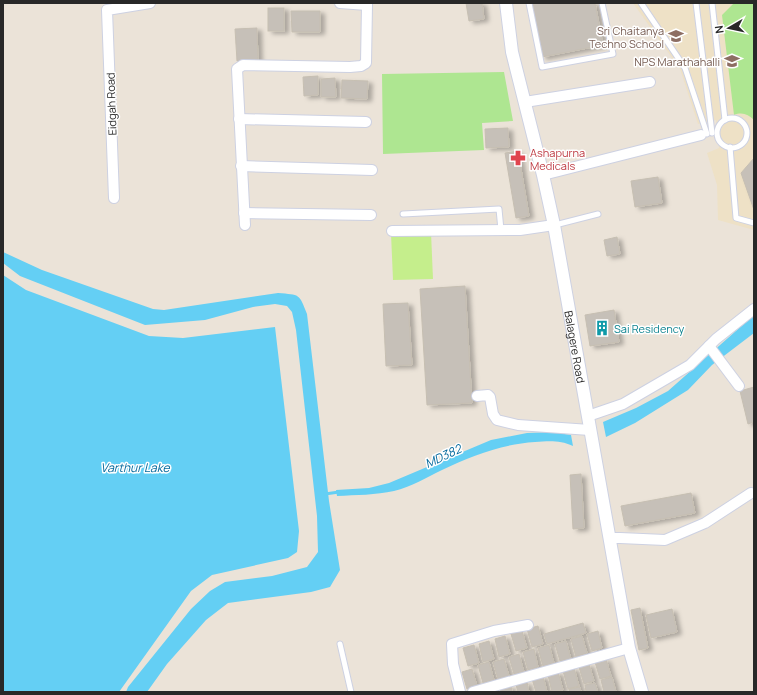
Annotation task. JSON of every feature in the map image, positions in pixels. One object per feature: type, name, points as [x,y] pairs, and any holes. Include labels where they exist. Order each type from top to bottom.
[{"type":"street","name":"Eidgah Road","points":[[114,198],[107,10],[150,3]]},
{"type":"street","points":[[245,225],[236,73],[237,69],[243,65],[350,67],[361,66],[366,63],[367,4],[340,3]]},
{"type":"street","name":"Balagere Road","points":[[506,3],[512,52],[554,225],[629,648],[642,692]]},
{"type":"street","points":[[525,102],[650,82]]},
{"type":"street","points":[[239,119],[366,122]]},
{"type":"street","points":[[543,175],[707,134]]},
{"type":"street","points":[[241,166],[372,170]]},
{"type":"street","points":[[244,213],[371,215]]},
{"type":"street","points":[[392,231],[520,230],[554,225]]},
{"type":"street","points":[[588,416],[623,404],[690,365],[710,348],[716,339],[754,309]]},
{"type":"street","points":[[710,348],[739,386]]},
{"type":"street","points":[[477,396],[488,395],[490,397],[493,414],[497,420],[518,425],[590,430]]},
{"type":"street","points":[[609,538],[665,540],[705,523],[751,493]]},
{"type":"street","points":[[460,692],[453,664],[452,644],[494,631],[528,625]]},
{"type":"street","points":[[473,692],[629,648]]},
{"type":"lane","points":[[529,3],[542,67],[612,54],[602,3]]},
{"type":"lane","points":[[641,3],[685,68],[707,134]]},
{"type":"lane","points":[[696,3],[707,134]]},
{"type":"lane","points":[[712,3],[725,120]]},
{"type":"lane","points":[[735,118],[744,123],[746,127],[746,137],[744,142],[736,147],[730,147],[721,142],[718,131],[721,123],[725,120],[735,118]]},
{"type":"lane","points":[[707,134],[718,131]]},
{"type":"lane","points":[[730,147],[736,218],[754,223]]},
{"type":"lane","points":[[403,214],[499,209],[501,230]]},
{"type":"lane","points":[[554,225],[598,214]]},
{"type":"lane","points":[[340,644],[351,692]]},
{"type":"shaded area","name":"NPS Marathahalli","points":[[633,3],[754,3],[754,230],[718,220],[717,185],[707,153],[719,148],[716,120],[698,124],[680,69]]},
{"type":"green space","points":[[734,3],[754,3],[754,120],[745,114],[734,115],[722,15]]},
{"type":"green space","points":[[504,72],[513,121],[482,123],[484,150],[383,154],[382,74]]},
{"type":"green space","points":[[431,232],[433,279],[393,280],[391,233]]},
{"type":"water","points":[[3,252],[42,270],[153,309],[164,310],[278,293],[298,296],[307,314],[329,501],[340,570],[330,587],[311,592],[228,603],[206,620],[167,664],[147,692],[126,692],[128,687],[191,609],[210,591],[225,582],[272,576],[307,567],[318,552],[317,516],[296,330],[292,312],[287,306],[275,304],[253,307],[205,320],[145,325],[20,276],[3,263]]},
{"type":"water","name":"Varthur Lake","points":[[3,275],[26,290],[149,336],[183,338],[275,327],[299,531],[297,552],[288,558],[212,575],[191,591],[119,692],[3,692]]},
{"type":"water","points":[[754,315],[754,333],[712,365],[688,390],[635,423],[606,437],[603,422],[636,408],[668,391]]},
{"type":"water","points":[[552,432],[571,435],[573,446],[550,441],[511,445],[464,460],[413,484],[394,491],[366,495],[337,496],[336,490],[369,488],[389,483],[491,440],[527,433]]},
{"type":"building","points":[[466,3],[482,3],[484,19],[469,21]]},
{"type":"building","points":[[531,3],[595,3],[603,45],[542,57]]},
{"type":"building","points":[[268,8],[284,8],[284,31],[268,31]]},
{"type":"building","points":[[291,11],[320,11],[320,32],[292,32]]},
{"type":"building","points":[[257,28],[258,61],[237,61],[235,29]]},
{"type":"building","points":[[318,76],[318,95],[304,96],[303,77]]},
{"type":"building","points":[[335,78],[336,97],[321,97],[321,79]]},
{"type":"building","points":[[342,80],[368,81],[367,99],[341,98]]},
{"type":"building","points":[[508,128],[509,147],[486,148],[485,129]]},
{"type":"building","points":[[518,151],[529,216],[516,218],[505,153]]},
{"type":"building","points":[[754,158],[754,210],[741,173]]},
{"type":"building","points":[[658,177],[662,203],[635,207],[631,181]]},
{"type":"building","points":[[617,237],[620,254],[607,256],[604,240]]},
{"type":"building","points":[[465,286],[472,403],[427,405],[420,289]]},
{"type":"building","points":[[408,303],[412,365],[386,366],[383,304]]},
{"type":"building","name":"Sai Residency","points":[[614,310],[619,342],[590,346],[585,315]]},
{"type":"building","points":[[754,387],[754,422],[748,424],[740,391]]},
{"type":"building","points":[[581,474],[584,528],[573,529],[570,475]]},
{"type":"building","points":[[691,493],[695,513],[625,526],[621,506]]},
{"type":"building","points":[[640,608],[648,648],[639,650],[631,610]]},
{"type":"building","points":[[672,609],[677,632],[651,638],[646,615]]},
{"type":"building","points":[[583,623],[586,633],[547,644],[544,634]]},
{"type":"building","points":[[538,626],[543,644],[532,647],[527,629]]},
{"type":"building","points":[[522,631],[527,648],[516,651],[511,634]]},
{"type":"building","points":[[598,631],[602,648],[592,651],[587,634]]},
{"type":"building","points":[[505,636],[510,654],[499,657],[495,639]]},
{"type":"building","points":[[582,636],[587,653],[576,657],[571,639]]},
{"type":"building","points":[[489,641],[494,659],[483,662],[479,644]]},
{"type":"building","points":[[566,641],[571,659],[560,661],[555,644]]},
{"type":"building","points":[[474,645],[479,663],[468,666],[463,648]]},
{"type":"building","points":[[549,645],[554,663],[543,666],[538,648]]},
{"type":"building","points":[[534,649],[538,667],[528,670],[523,652]]},
{"type":"building","points":[[519,654],[524,672],[514,674],[509,657]]},
{"type":"building","points":[[504,659],[509,676],[498,679],[493,662]]},
{"type":"building","points":[[606,659],[611,676],[600,679],[595,662]]},
{"type":"building","points":[[489,662],[494,680],[483,683],[478,665]]},
{"type":"building","points":[[589,664],[594,681],[584,684],[579,667]]},
{"type":"building","points":[[574,668],[579,686],[568,689],[563,671]]},
{"type":"building","points":[[472,669],[477,686],[467,689],[462,672]]},
{"type":"building","points":[[558,672],[563,690],[552,692],[548,675]]},
{"type":"building","points":[[543,676],[547,692],[536,692],[532,679]]},
{"type":"building","points":[[612,677],[616,692],[604,692],[601,680]]},
{"type":"building","points":[[527,682],[529,692],[518,692],[516,685]]},
{"type":"building","points":[[595,683],[598,692],[586,692],[585,685]]},
{"type":"building","points":[[511,686],[512,692],[501,692],[500,689]]},
{"type":"building","points":[[580,687],[581,692],[570,692],[569,689]]},
{"type":"waterway","name":"MD382","points":[[325,494],[339,492]]},
{"type":"place","name":"Sri Chaitanya Techno School","points":[[676,36]]},
{"type":"place","name":"NPS Marathahalli","points":[[732,61]]},
{"type":"place","name":"Ashapurna Medicals","points":[[518,158]]},
{"type":"place","name":"Sai Residency","points":[[602,328]]}]
